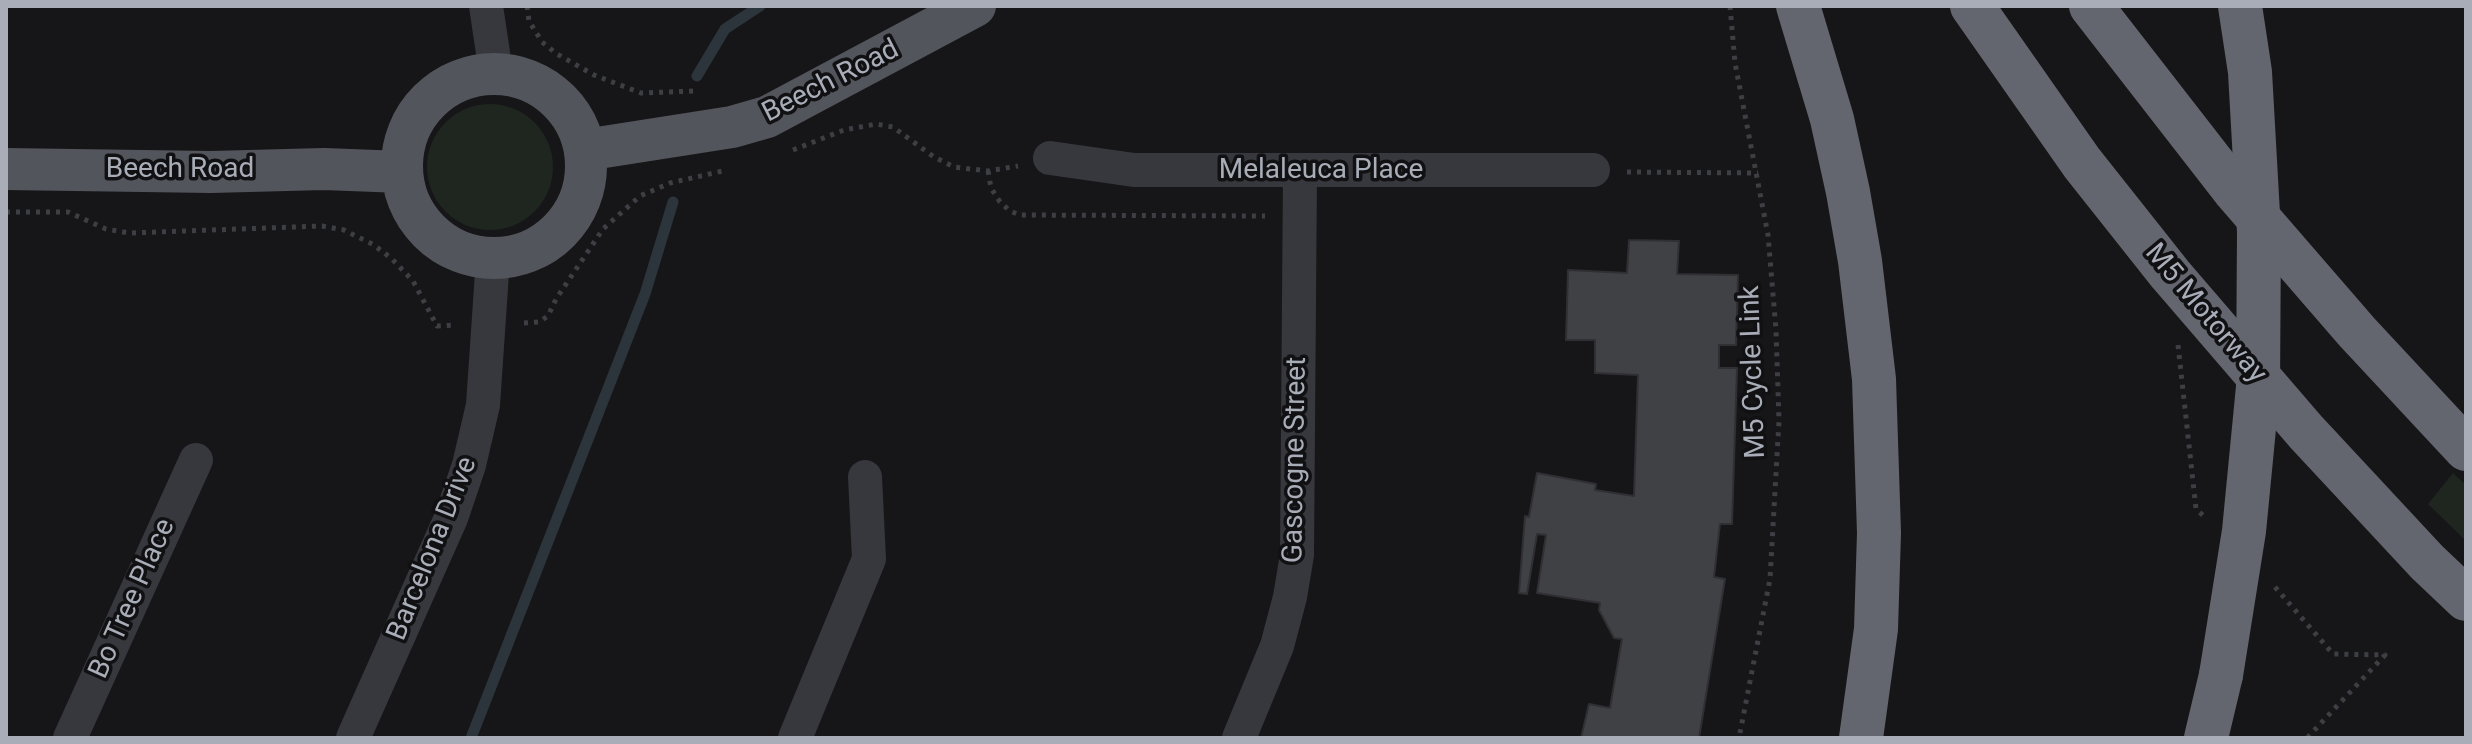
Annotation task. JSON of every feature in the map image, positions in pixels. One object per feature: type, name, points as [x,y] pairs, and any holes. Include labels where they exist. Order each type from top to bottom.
[{"type":"highway","points":[[1798,6],[1832,119],[1848,192],[1862,275],[1874,379],[1879,533],[1876,629],[1861,738]]},
{"type":"highway","name":"M5 Motorway","points":[[1972,6],[2082,163],[2170,274],[2306,432],[2427,562],[2466,599]]},
{"type":"highway","points":[[2091,6],[2234,190],[2357,332],[2466,449]]},
{"type":"highway","points":[[2206,738],[2221,675],[2244,531],[2258,387],[2259,232],[2250,72],[2240,6]]},
{"type":"main road","name":"Beech Road","points":[[585,150],[732,127],[767,117],[975,6]]},
{"type":"main road","points":[[496,73],[516,76],[554,96],[573,120],[585,150],[583,190],[564,226],[532,250],[493,258],[473,256],[438,239],[413,210],[402,172],[406,138],[412,122],[434,96],[462,79],[496,73]]},
{"type":"main road","name":"Beech Road","points":[[6,169],[211,172],[324,169],[402,172]]},
{"type":"street","points":[[486,6],[496,73]]},
{"type":"street","name":"Melaleuca Place","points":[[1050,158],[1134,170],[1593,170]]},
{"type":"street","name":"Gascogne Street","points":[[1239,738],[1277,646],[1297,555],[1300,172]]},
{"type":"street","name":"Barcelona Drive","points":[[353,738],[451,518],[469,465],[483,405],[493,258]]},
{"type":"street","name":"Bo Tree Place","points":[[70,738],[196,460]]},
{"type":"street","points":[[795,738],[869,559],[865,477]]},
{"type":"path","points":[[527,6],[529,21],[542,42],[594,75],[641,93],[699,91]]},
{"type":"path","name":"M5 Cycle Link","points":[[1730,6],[1735,63],[1758,173],[1771,267],[1779,421],[1770,579],[1739,738]]},
{"type":"path","points":[[781,154],[844,130],[876,124],[893,127],[934,157],[954,167],[988,171],[991,188],[1000,202],[1020,215],[1299,216]]},
{"type":"path","points":[[539,322],[548,316],[603,229],[640,196],[670,183],[733,169]]},
{"type":"path","points":[[1593,170],[1650,174],[1758,173]]},
{"type":"path","points":[[6,212],[68,212],[106,229],[129,233],[322,226],[344,230],[374,245],[392,259],[413,281],[437,326]]},
{"type":"shaded area","points":[[490,104],[514,108],[535,122],[549,143],[553,167],[549,191],[535,212],[514,226],[490,230],[466,226],[445,212],[431,191],[427,167],[431,143],[445,122],[466,108]]},
{"type":"shaded area","points":[[2453,473],[2466,485],[2466,541],[2428,504]]},
{"type":"building","points":[[1629,240],[1679,241],[1677,274],[1738,275],[1736,345],[1719,345],[1719,368],[1737,368],[1732,524],[1720,524],[1714,577],[1725,579],[1699,738],[1581,738],[1589,704],[1610,708],[1622,639],[1614,638],[1599,610],[1600,603],[1537,593],[1546,535],[1537,534],[1527,594],[1519,593],[1525,516],[1529,517],[1537,473],[1596,484],[1595,490],[1634,496],[1638,375],[1595,373],[1595,340],[1566,340],[1568,270],[1627,273]]},
{"type":"waterway","points":[[697,76],[725,29],[760,6]]},
{"type":"waterway","points":[[471,738],[645,294],[673,202]]}]
